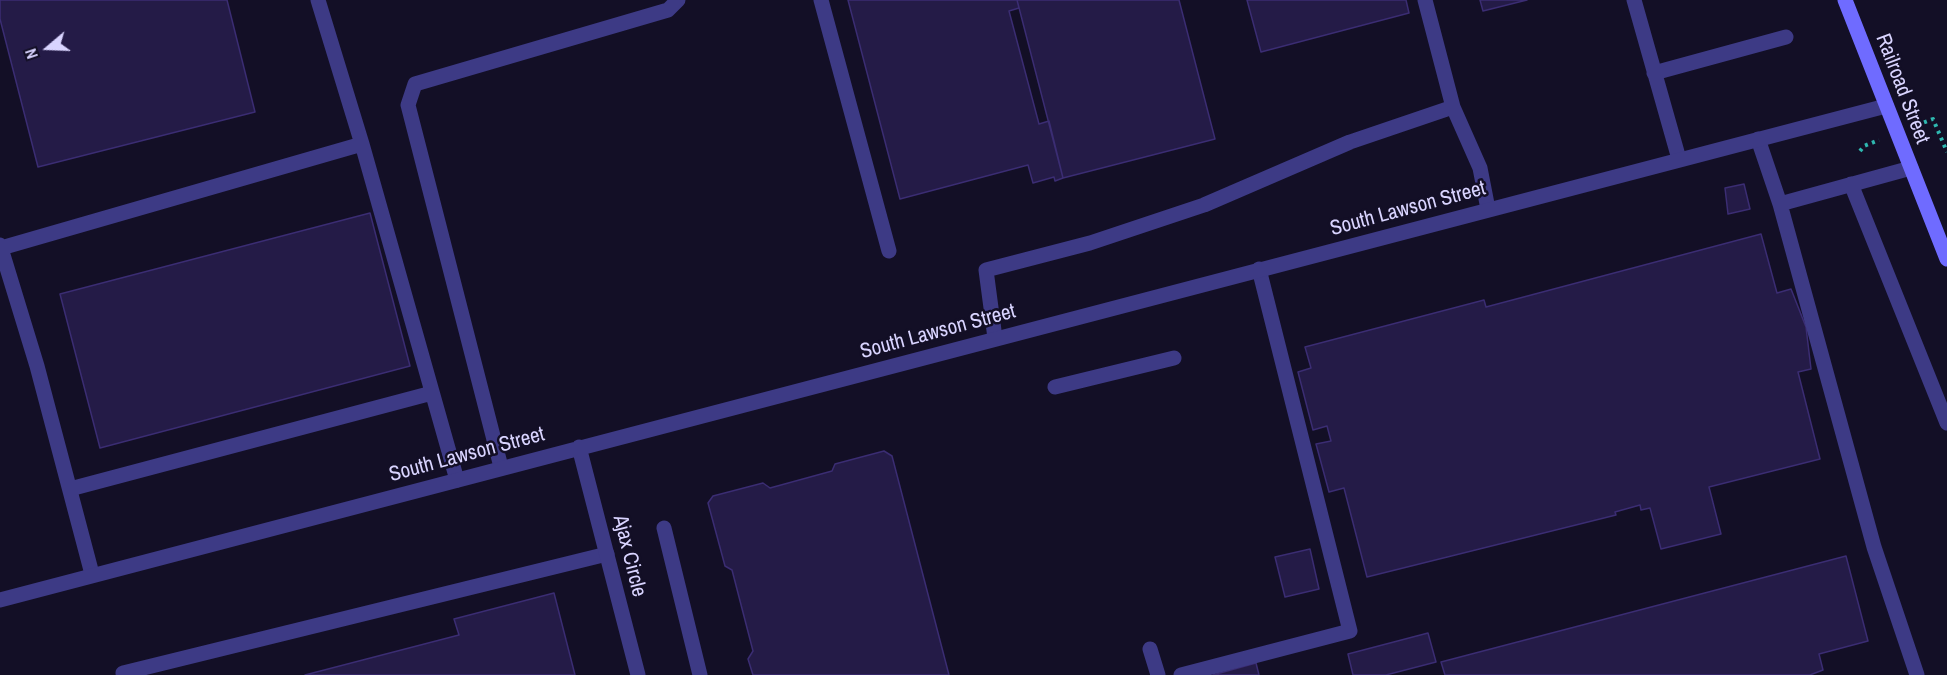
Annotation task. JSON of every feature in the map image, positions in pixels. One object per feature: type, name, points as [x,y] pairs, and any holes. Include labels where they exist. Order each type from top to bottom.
[{"type":"street","points":[[318,0],[362,144],[457,480]]},
{"type":"street","points":[[501,467],[408,105],[415,84],[668,10],[678,0]]},
{"type":"street","points":[[821,0],[889,251]]},
{"type":"street","points":[[1425,0],[1453,107],[1480,168],[1488,209]]},
{"type":"street","points":[[1634,0],[1679,159]]},
{"type":"street","name":"Railroad Street","points":[[1845,0],[1947,260]]},
{"type":"street","points":[[1654,73],[1786,37]]},
{"type":"street","name":"South Lawson Street","points":[[0,600],[92,574],[1886,106]]},
{"type":"street","points":[[995,338],[986,270],[1090,243],[1204,205],[1350,142],[1453,107]]},
{"type":"street","points":[[1758,139],[1780,204],[1874,547],[1917,675]]},
{"type":"street","points":[[92,574],[0,246],[362,144]]},
{"type":"street","points":[[1780,204],[1911,168]]},
{"type":"street","points":[[1851,184],[1947,423]]},
{"type":"street","points":[[1181,675],[1350,632],[1259,269]]},
{"type":"street","points":[[1055,387],[1174,358]]},
{"type":"street","points":[[70,489],[432,393]]},
{"type":"street","name":"Ajax Circle","points":[[579,447],[638,675]]},
{"type":"street","points":[[664,528],[700,675]]},
{"type":"street","points":[[123,673],[607,554]]},
{"type":"street","points":[[1150,649],[1158,675]]},
{"type":"building","points":[[0,0],[227,0],[255,112],[38,167],[0,19]]},
{"type":"building","points":[[848,0],[1017,0],[1019,8],[1009,11],[1039,124],[1049,121],[1063,178],[1055,181],[1054,177],[1033,183],[1028,165],[900,199]]},
{"type":"building","points":[[1017,0],[1179,0],[1215,139],[1063,178]]},
{"type":"building","points":[[1247,0],[1406,0],[1409,13],[1261,52]]},
{"type":"building","points":[[1480,0],[1527,0],[1483,11]]},
{"type":"building","points":[[1744,184],[1750,209],[1728,214],[1725,188]]},
{"type":"building","points":[[370,213],[410,366],[100,448],[60,294]]},
{"type":"building","points":[[1761,234],[1777,293],[1791,289],[1806,327],[1811,369],[1798,372],[1820,459],[1709,487],[1721,534],[1661,549],[1650,508],[1641,510],[1640,505],[1615,512],[1616,515],[1367,577],[1344,488],[1329,492],[1316,444],[1331,441],[1327,426],[1313,430],[1298,372],[1311,368],[1305,347],[1484,300],[1486,307]]},
{"type":"building","points":[[884,451],[892,456],[949,675],[753,675],[748,659],[753,651],[732,570],[725,566],[708,503],[713,496],[763,483],[770,488],[832,471],[835,464]]},
{"type":"building","points":[[1310,549],[1319,589],[1285,597],[1275,557]]},
{"type":"building","points":[[1846,556],[1868,641],[1819,654],[1823,670],[1810,675],[1445,675],[1441,662]]},
{"type":"building","points":[[554,593],[575,675],[305,675],[459,635],[454,619]]},
{"type":"building","points":[[1428,633],[1436,662],[1386,675],[1353,675],[1348,654]]},
{"type":"building","points":[[1256,663],[1259,675],[1213,675]]}]
